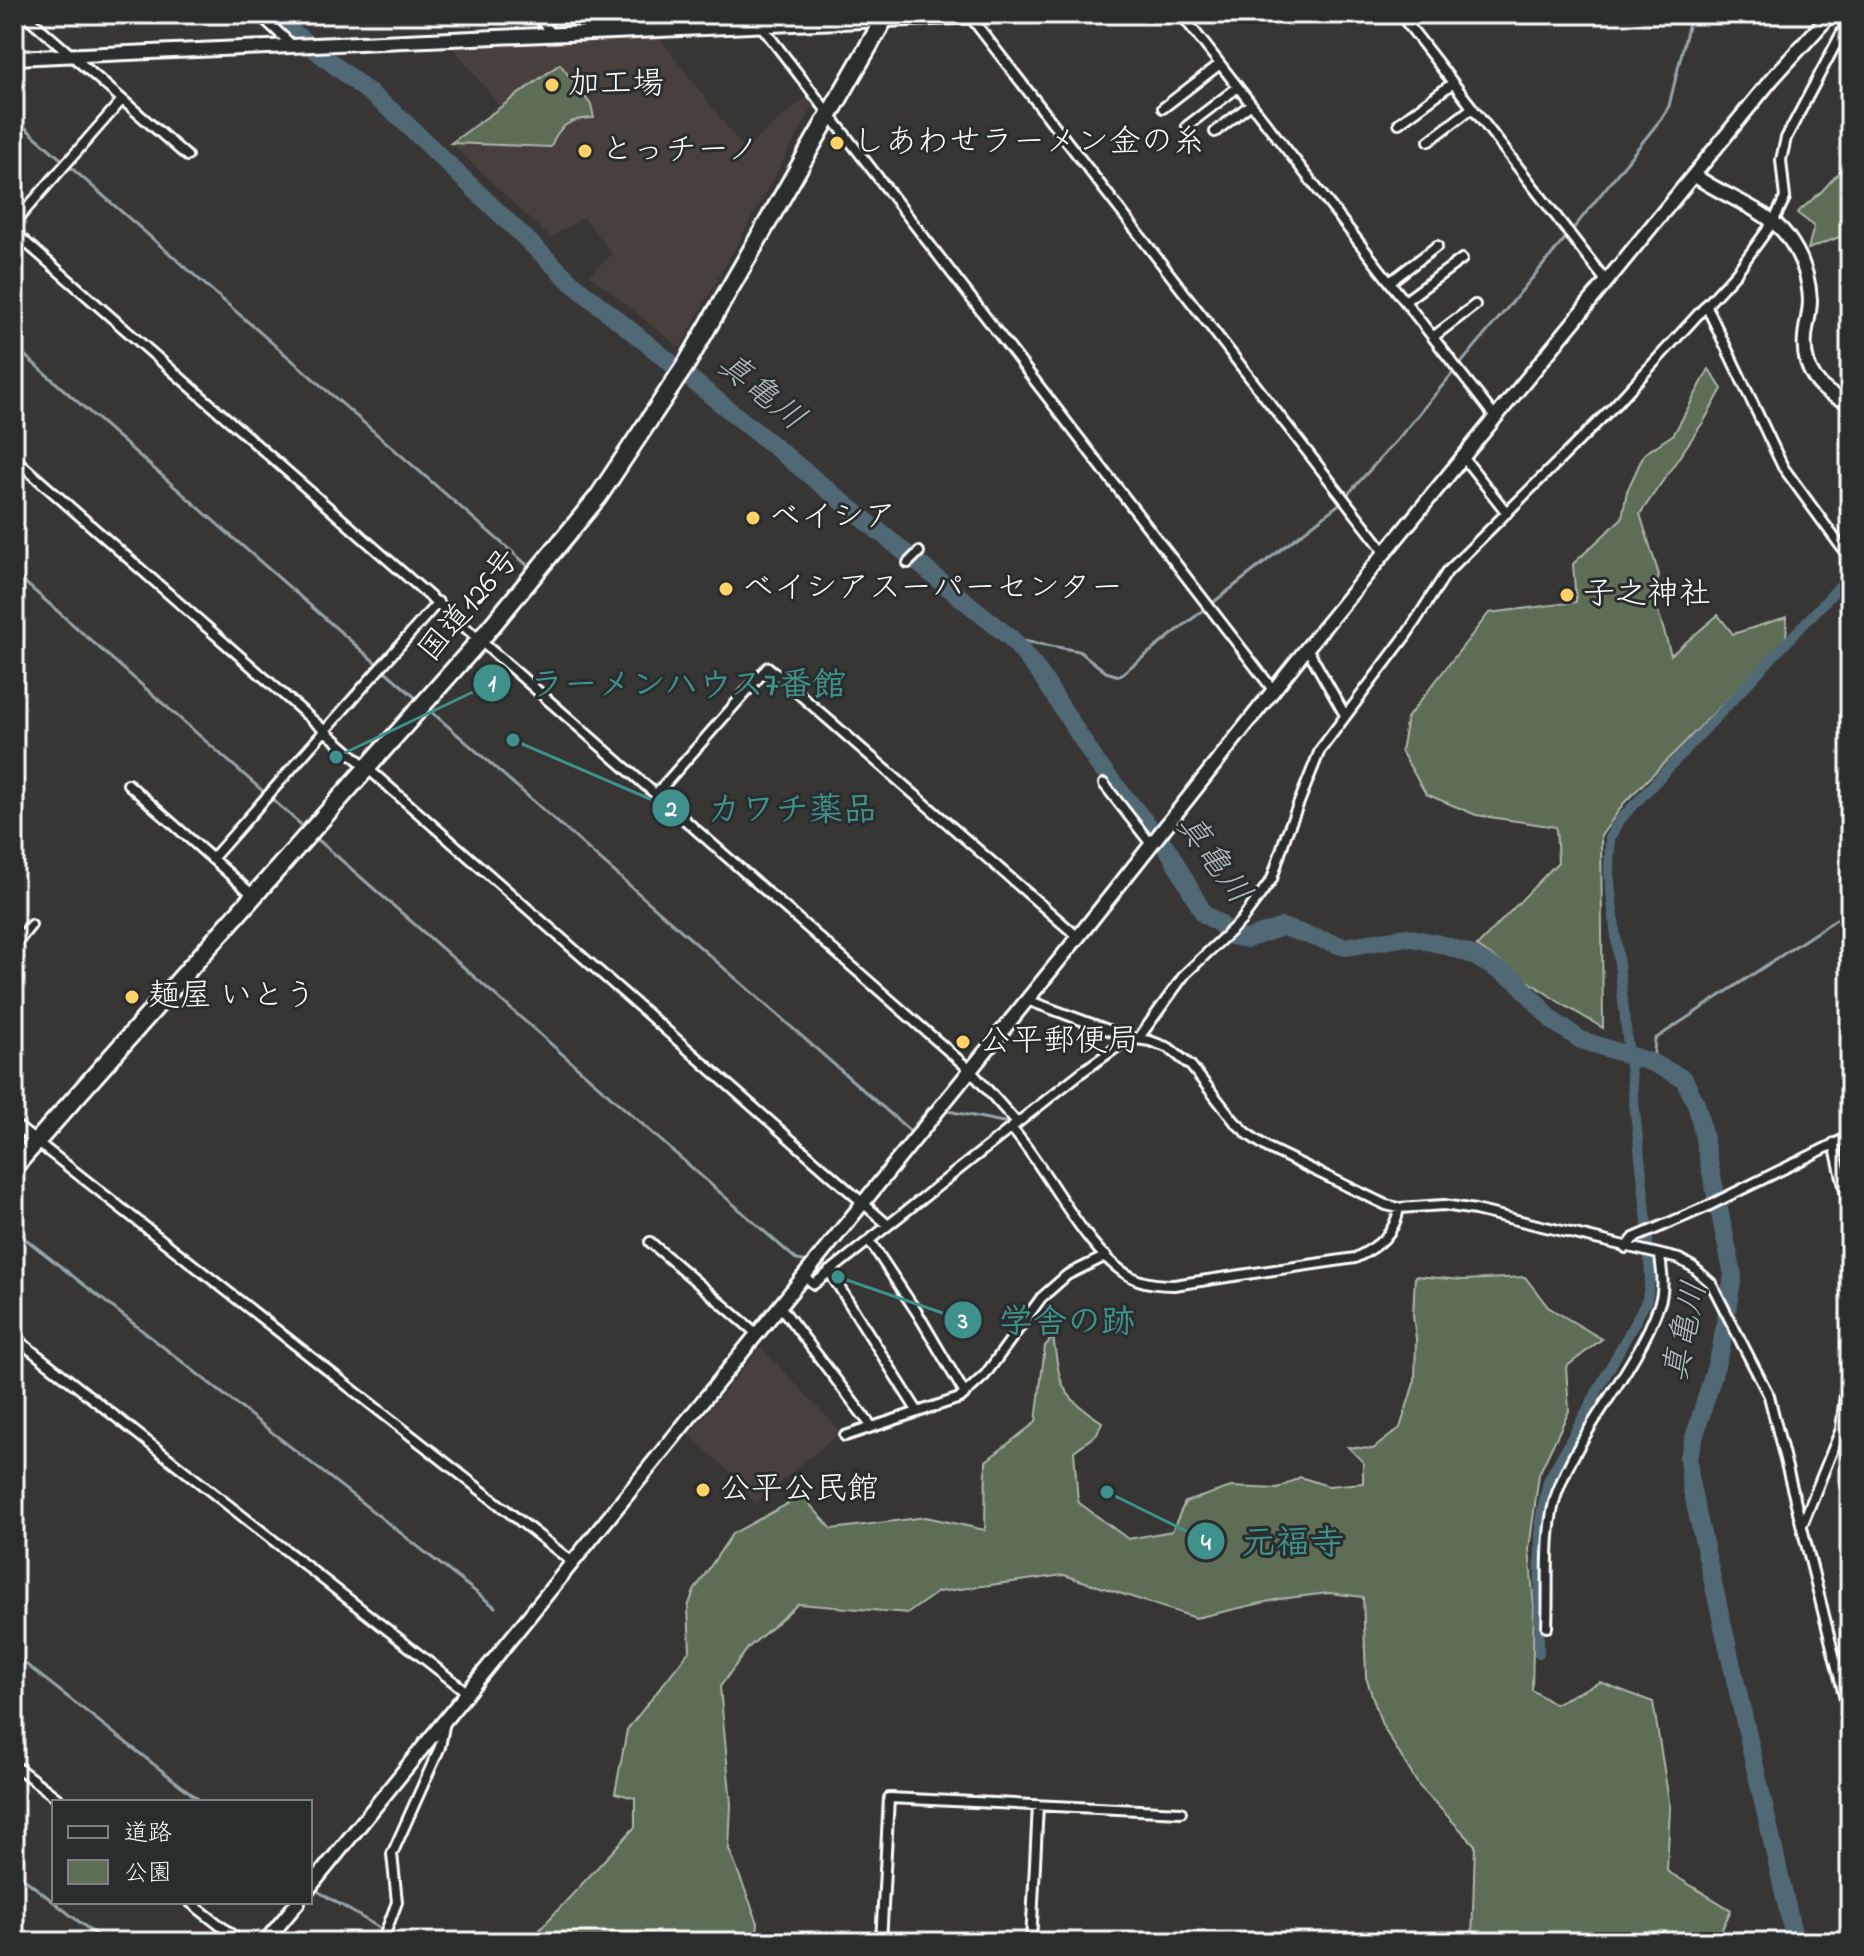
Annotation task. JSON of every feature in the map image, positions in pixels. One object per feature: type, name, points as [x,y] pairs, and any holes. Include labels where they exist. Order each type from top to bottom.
[{"type":"highway","name":"国道126号","points":[[14,1167],[480,640],[598,497],[687,363],[886,16]]},
{"type":"street","points":[[24,14],[187,156]]},
{"type":"street","points":[[259,14],[293,46]]},
{"type":"street","points":[[536,14],[552,34]]},
{"type":"street","points":[[752,14],[1274,691]]},
{"type":"street","points":[[14,58],[760,25],[886,16],[1024,14]]},
{"type":"street","points":[[1181,14],[1495,417]]},
{"type":"street","points":[[1400,14],[1606,281]]},
{"type":"street","points":[[312,1885],[1078,937],[1307,648],[1772,79],[1831,14]]},
{"type":"street","points":[[969,15],[1385,552]]},
{"type":"street","points":[[803,1275],[814,1284],[1083,1071],[1134,1038],[1185,974],[1241,921],[1272,879],[1320,750],[1345,715],[1358,703],[1447,572],[1583,439],[1736,273],[1773,222],[1785,198],[1781,160],[1786,138],[1850,17]]},
{"type":"street","points":[[1163,108],[1220,64]]},
{"type":"street","points":[[1399,123],[1453,83]]},
{"type":"street","points":[[1187,126],[1238,87]]},
{"type":"street","points":[[14,223],[122,100]]},
{"type":"street","points":[[1215,132],[1251,104]]},
{"type":"street","points":[[1429,141],[1472,108]]},
{"type":"street","points":[[1694,175],[1714,190],[1773,222],[1787,236],[1803,263],[1808,281],[1810,301],[1804,340],[1809,371],[1817,383],[1831,394],[1850,402]]},
{"type":"street","points":[[14,232],[969,1069],[1039,1160],[1062,1202],[1106,1256],[1135,1279],[1174,1285],[1355,1258],[1373,1249],[1388,1236],[1397,1222],[1399,1208]]},
{"type":"street","points":[[1390,282],[1437,246]]},
{"type":"street","points":[[1405,301],[1462,259]]},
{"type":"street","points":[[1433,337],[1475,305]]},
{"type":"street","points":[[1706,305],[1783,467],[1850,559]]},
{"type":"street","points":[[1463,457],[1507,513]]},
{"type":"street","points":[[14,458],[888,1225]]},
{"type":"street","points":[[908,563],[919,552]]},
{"type":"street","points":[[212,859],[438,602]]},
{"type":"street","points":[[1307,648],[1345,715]]},
{"type":"street","points":[[656,794],[768,667],[1078,937]]},
{"type":"street","points":[[128,784],[253,895]]},
{"type":"street","points":[[1104,784],[1151,844]]},
{"type":"street","points":[[14,946],[31,925]]},
{"type":"street","points":[[1027,1000],[1169,1048],[1191,1066],[1235,1122],[1268,1148],[1386,1205],[1399,1208],[1459,1206],[1679,1259],[1693,1267],[1718,1294],[1769,1396],[1850,1719]]},
{"type":"street","points":[[14,1124],[571,1561]]},
{"type":"street","points":[[1626,1248],[1634,1238],[1706,1207],[1850,1136]]},
{"type":"street","points":[[1834,1143],[1850,1212]]},
{"type":"street","points":[[869,1240],[918,1314],[965,1394]]},
{"type":"street","points":[[650,1242],[756,1333]]},
{"type":"street","points":[[845,1436],[965,1394],[985,1375],[1041,1298],[1067,1275],[1106,1256]]},
{"type":"street","points":[[1547,1627],[1552,1509],[1573,1459],[1630,1365],[1660,1304],[1663,1287],[1660,1256]]},
{"type":"street","points":[[829,1271],[918,1412]]},
{"type":"street","points":[[779,1305],[872,1427]]},
{"type":"street","points":[[14,1337],[468,1693]]},
{"type":"street","points":[[1802,1525],[1845,1429],[1850,1351]]},
{"type":"street","points":[[382,1942],[397,1902],[392,1854],[440,1747],[445,1721]]},
{"type":"street","points":[[14,1765],[59,1800]]},
{"type":"street","points":[[881,1942],[889,1798],[1181,1812]]},
{"type":"street","points":[[1031,1942],[1038,1805]]},
{"type":"street","points":[[193,1904],[241,1942]]},
{"type":"street","points":[[265,1942],[296,1904]]},
{"type":"shaded area","points":[[659,37],[744,149],[808,96],[815,103],[680,348],[589,275],[612,254],[584,217],[550,238],[451,143],[500,107],[451,45]]},
{"type":"shaded area","points":[[761,1347],[841,1432],[755,1503],[730,1472],[689,1435]]},
{"type":"green space","points":[[560,64],[591,105],[594,118],[567,124],[551,147],[451,143]]},
{"type":"green space","points":[[1850,160],[1850,233],[1808,249],[1814,226],[1797,213]]},
{"type":"green space","points":[[1709,369],[1722,389],[1704,421],[1640,514],[1659,575],[1654,597],[1671,655],[1718,615],[1733,634],[1787,617],[1786,641],[1624,803],[1601,836],[1603,1028],[1477,946],[1558,862],[1556,827],[1476,815],[1426,794],[1401,751],[1407,718],[1489,613],[1576,602],[1573,564],[1622,518],[1627,491],[1644,454],[1674,434]]},
{"type":"green space","points":[[1415,1276],[1463,1280],[1525,1277],[1548,1307],[1602,1339],[1566,1367],[1569,1411],[1539,1474],[1529,1549],[1534,1607],[1532,1690],[1554,1704],[1600,1682],[1653,1702],[1670,1807],[1667,1871],[1731,1910],[1716,1942],[1472,1942],[1475,1845],[1419,1786],[1382,1725],[1366,1677],[1363,1597],[1329,1593],[1279,1599],[1196,1618],[1064,1575],[938,1592],[908,1613],[798,1604],[748,1648],[720,1687],[731,1804],[729,1849],[758,1923],[756,1942],[534,1942],[541,1928],[635,1827],[635,1798],[615,1793],[627,1730],[690,1650],[688,1607],[694,1591],[732,1534],[802,1496],[832,1529],[926,1517],[985,1530],[986,1461],[1036,1422],[1045,1346],[1053,1337],[1060,1378],[1069,1396],[1102,1422],[1097,1434],[1074,1451],[1078,1502],[1128,1539],[1172,1531],[1185,1502],[1231,1487],[1278,1489],[1300,1477],[1328,1486],[1363,1483],[1363,1462],[1348,1447],[1373,1449],[1400,1428],[1415,1380]]},
{"type":"waterway","name":"真亀川","points":[[270,14],[396,114],[572,283],[1012,639],[1041,675],[1097,763],[1169,851],[1204,914],[1220,924],[1230,936],[1247,939],[1282,927],[1345,947],[1407,937],[1444,945],[1470,954],[1517,981],[1553,1021],[1581,1040],[1653,1063],[1684,1079],[1697,1106],[1733,1275],[1721,1349],[1688,1458],[1691,1486],[1795,1942]]},
{"type":"waterway","points":[[1012,639],[1079,651],[1106,672],[1119,676],[1338,505],[1397,440],[1661,119],[1669,106],[1691,14]]},
{"type":"waterway","points":[[14,118],[527,565]]},
{"type":"waterway","points":[[14,346],[417,699]]},
{"type":"waterway","points":[[14,573],[306,829]]},
{"type":"waterway","points":[[1539,1653],[1540,1520],[1548,1481],[1647,1300],[1650,1278],[1647,1221],[1609,873],[1610,838],[1619,821],[1850,575]]},
{"type":"waterway","points":[[426,707],[910,1131],[929,1108],[936,1109]]},
{"type":"waterway","points":[[315,837],[797,1260],[804,1261]]},
{"type":"waterway","points":[[1653,1063],[1655,1039],[1850,910]]},
{"type":"waterway","points":[[943,1110],[1008,1123]]},
{"type":"waterway","points":[[14,1230],[495,1607]]},
{"type":"waterway","points":[[14,1655],[199,1800]]},
{"type":"waterway","points":[[14,1871],[52,1901]]},
{"type":"waterway","points":[[314,1889],[383,1930]]},
{"type":"waterway","points":[[56,1904],[105,1942]]},
{"type":"place","name":"加工場","points":[[552,85]]},
{"type":"place","name":"しあわせラーメン金の糸","points":[[837,143]]},
{"type":"place","name":"とっチーノ","points":[[585,151]]},
{"type":"place","name":"ベイシア","points":[[753,518]]},
{"type":"place","name":"ベイシアスーパーセンター","points":[[726,589]]},
{"type":"place","name":"子之神社","points":[[1567,595]]},
{"type":"place","name":"カワチ薬品","points":[[513,740]]},
{"type":"place","name":"ラーメンハウス7番館","points":[[336,757]]},
{"type":"place","name":"麺屋 いとう","points":[[132,997]]},
{"type":"place","name":"公平郵便局","points":[[963,1042]]},
{"type":"place","name":"学舎の跡","points":[[838,1277]]},
{"type":"place","name":"公平公民館","points":[[703,1490]]},
{"type":"place","name":"元福寺","points":[[1107,1492]]}]
